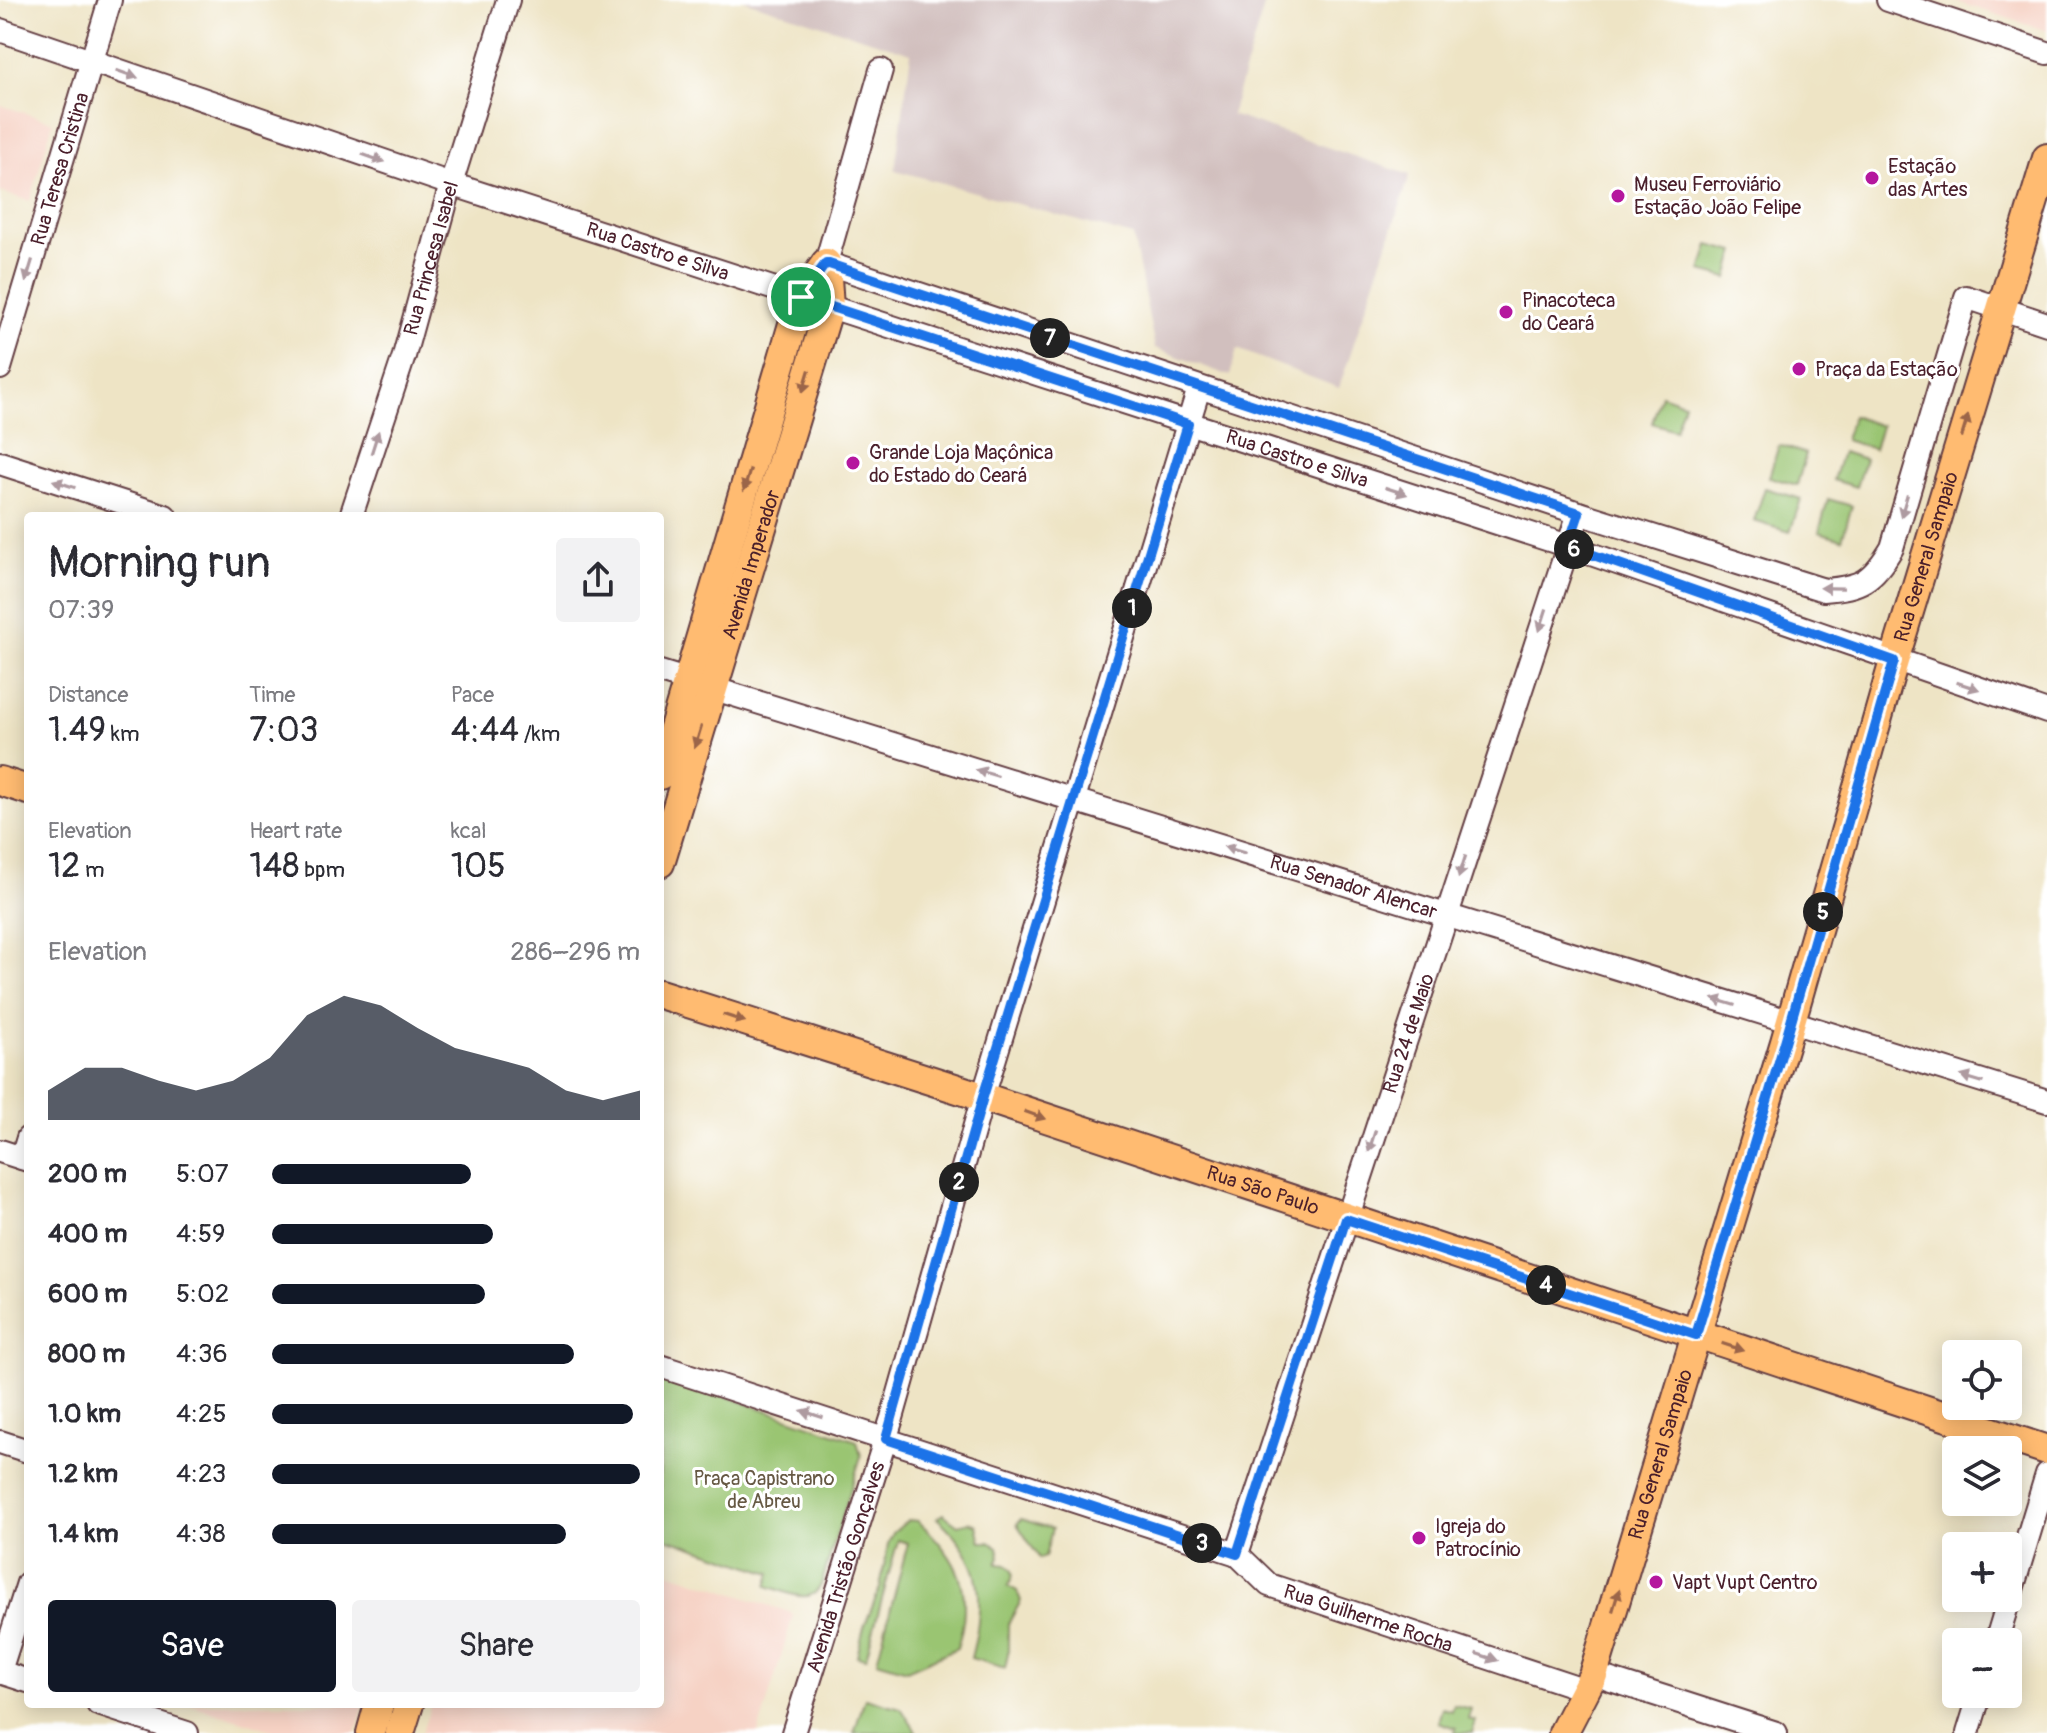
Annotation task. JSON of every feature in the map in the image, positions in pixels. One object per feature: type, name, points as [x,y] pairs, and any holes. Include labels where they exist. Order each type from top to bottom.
[{"type":"main road","name":"Rua General Sampaio","points":[[1563,1733],[1597,1685],[1593,1675],[1791,1023],[1894,661],[2047,158]]},
{"type":"main road","name":"Avenida Imperador","points":[[664,845],[700,685],[801,297],[826,263]]},
{"type":"main road","name":"Avenida Imperador","points":[[664,766],[700,685],[829,307],[826,263]]},
{"type":"main road","points":[[0,781],[24,789]]},
{"type":"main road","name":"Rua São Paulo","points":[[664,995],[983,1097],[2047,1450]]},
{"type":"main road","points":[[371,1733],[378,1708]]},
{"type":"main road","points":[[400,1733],[408,1708]]},
{"type":"street","name":"Rua Teresa Cristina","points":[[0,368],[110,0]]},
{"type":"street","name":"Rua Princesa Isabel","points":[[352,512],[404,356],[451,184],[508,0]]},
{"type":"street","points":[[1888,0],[2047,53]]},
{"type":"street","name":"Rua Castro e Silva","points":[[0,30],[451,184],[1568,546],[2047,712]]},
{"type":"street","name":"Avenida Imperador","points":[[826,263],[881,70]]},
{"type":"street","name":"Rua Castro e Silva","points":[[826,263],[1579,513],[1824,590],[1851,588],[1866,581],[1877,572],[1892,548]]},
{"type":"street","name":"Rua General Sampaio","points":[[1892,548],[1966,297],[2001,309]]},
{"type":"street","points":[[2001,309],[2047,324]]},
{"type":"street","name":"Avenida Tristão Gonçalves","points":[[793,1733],[886,1439],[983,1097],[1199,388]]},
{"type":"street","points":[[0,463],[153,512]]},
{"type":"street","name":"Rua 24 de Maio","points":[[1237,1554],[1579,513]]},
{"type":"street","name":"Rua Senador Alencar","points":[[664,673],[2047,1101]]},
{"type":"street","points":[[0,1151],[24,1152]]},
{"type":"street","name":"Rua Guilherme Rocha","points":[[664,1367],[1237,1554],[1269,1585],[1597,1685],[1776,1733]]},
{"type":"street","points":[[0,1442],[24,1450]]},
{"type":"street","points":[[2000,1628],[2047,1474]]},
{"type":"street","points":[[24,1596],[0,1672],[24,1680]]},
{"type":"street","points":[[110,1708],[187,1733]]},
{"type":"street","points":[[1968,1733],[1976,1708]]},
{"type":"shaded area","points":[[743,0],[1266,0],[1231,115],[1410,175],[1339,388],[1237,349],[1230,376],[1155,348],[1133,236],[895,170],[911,53]]},
{"type":"shaded area","points":[[1951,0],[2047,0],[2047,31]]},
{"type":"shaded area","points":[[0,105],[53,122],[30,201],[0,192]]},
{"type":"shaded area","points":[[664,1570],[792,1613],[793,1616],[758,1733],[422,1733],[430,1708],[664,1708]]},
{"type":"shaded area","points":[[202,1708],[363,1708],[356,1733],[280,1733]]},
{"type":"green space","points":[[1709,245],[1735,252],[1728,278],[1701,271]]},
{"type":"green space","points":[[1661,395],[1684,403],[1675,430],[1652,423]]},
{"type":"green space","points":[[1852,416],[1881,426],[1874,449],[1845,440]]},
{"type":"green space","points":[[1779,445],[1806,454],[1797,485],[1769,477]]},
{"type":"green space","points":[[1842,452],[1865,459],[1856,487],[1833,480]]},
{"type":"green space","points":[[1765,488],[1801,499],[1790,532],[1754,521]]},
{"type":"green space","points":[[1828,499],[1852,506],[1842,539],[1819,532]]},
{"type":"green space","name":"Praça Capistrano de Abreu","points":[[664,1375],[857,1441],[861,1456],[817,1592],[797,1596],[767,1586],[771,1573],[664,1537]]},
{"type":"green space","points":[[943,1514],[958,1525],[970,1522],[977,1525],[981,1542],[998,1547],[1000,1557],[997,1564],[1006,1565],[1012,1572],[1008,1586],[1017,1591],[1021,1601],[1008,1624],[1005,1668],[971,1658],[979,1617],[977,1582],[964,1549],[937,1518]]},
{"type":"green space","points":[[1021,1519],[1052,1529],[1045,1557],[1040,1559],[1017,1524]]},
{"type":"green space","points":[[908,1520],[918,1521],[945,1549],[960,1578],[964,1610],[957,1648],[907,1670],[877,1661],[908,1543],[898,1540],[866,1658],[857,1656],[864,1627],[880,1588],[888,1544],[893,1533]]},
{"type":"green space","points":[[865,1698],[901,1708],[917,1733],[854,1733]]},
{"type":"green space","points":[[1454,1705],[1471,1709],[1468,1719],[1476,1721],[1472,1733],[1455,1733],[1456,1728],[1438,1722],[1442,1708],[1452,1711]]},
{"type":"place","name":"Estação das Artes","points":[[1872,178]]},
{"type":"place","name":"Museu Ferroviário Estação João Felipe","points":[[1618,196]]},
{"type":"place","name":"Pinacoteca do Ceará","points":[[1506,312]]},
{"type":"place","name":"Praça da Estação","points":[[1799,369]]},
{"type":"place","name":"Grande Loja Maçônica do Estado do Ceará","points":[[853,463]]},
{"type":"place","name":"Igreja do Patrocínio","points":[[1419,1538]]},
{"type":"place","name":"Vapt Vupt Centro","points":[[1656,1582]]},
{"type":"route","points":[[826,263],[1558,506],[1579,513],[1568,546],[1894,661],[1785,1042],[1696,1335],[1346,1219],[1237,1554],[886,1439],[983,1097],[1188,424],[801,297],[826,263]]}]
